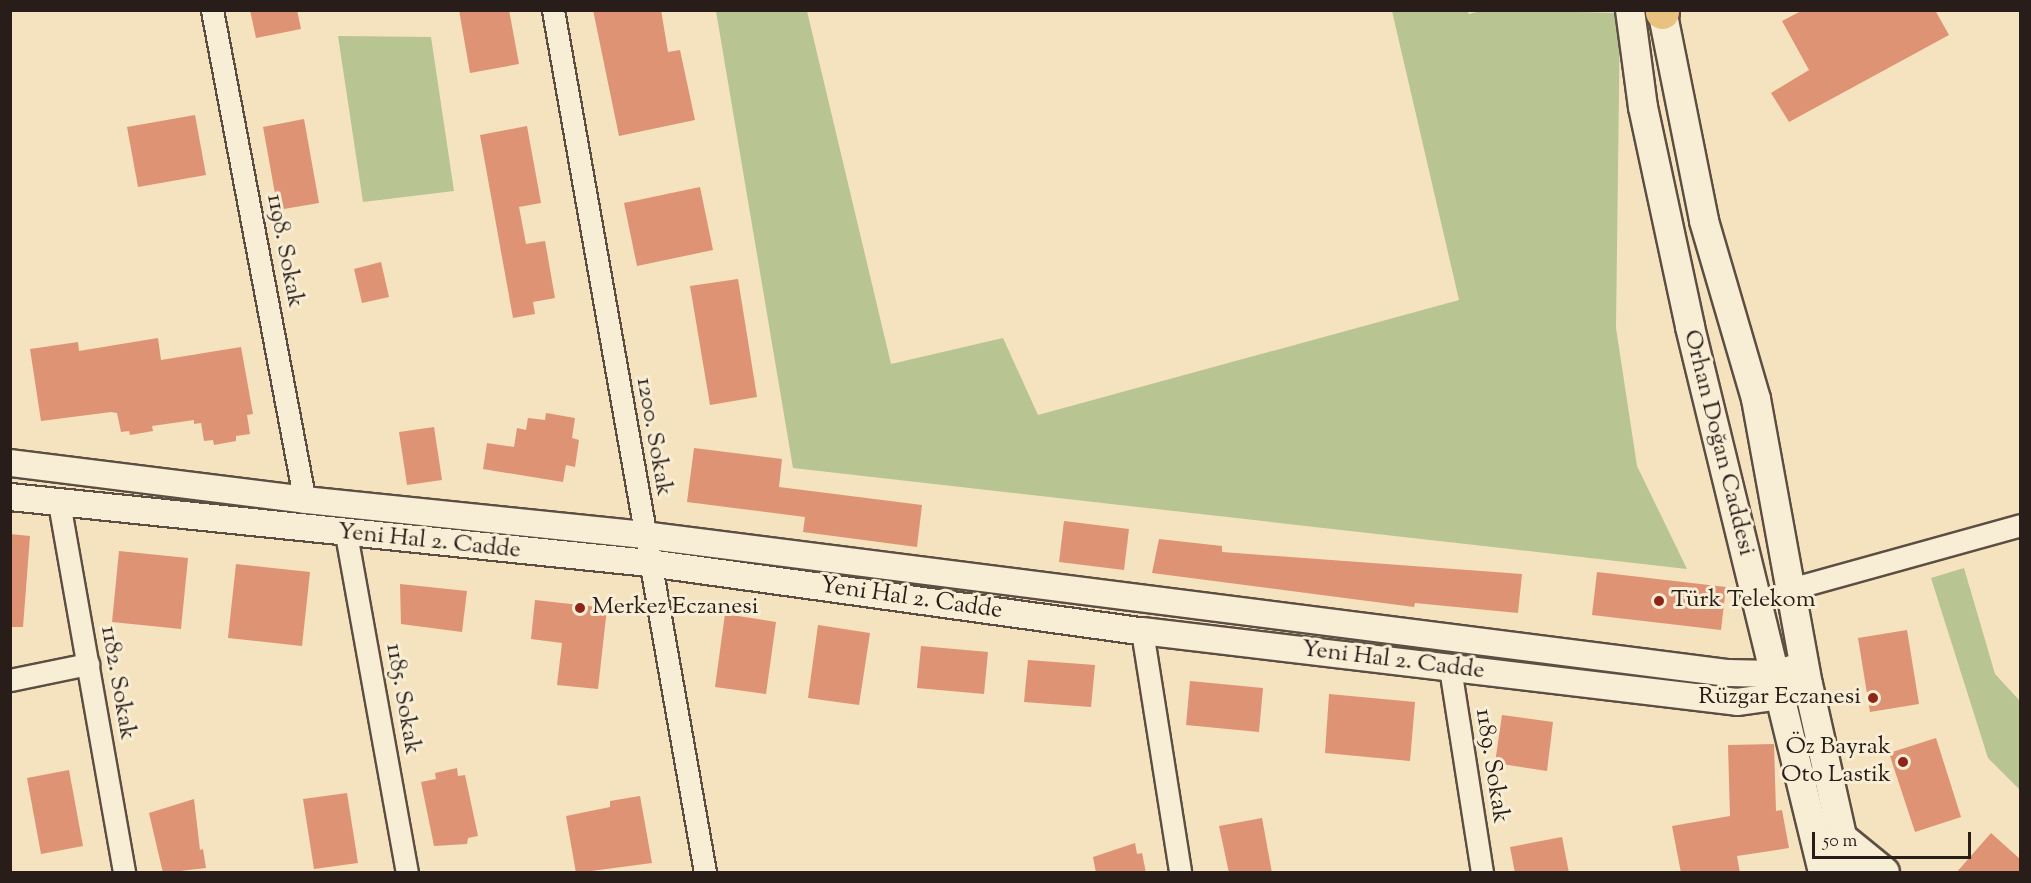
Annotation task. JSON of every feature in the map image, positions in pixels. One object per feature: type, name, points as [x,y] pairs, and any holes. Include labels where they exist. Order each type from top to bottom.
[{"type":"main road","name":"Orhan Doğan Caddesi","points":[[1630,10],[1643,107],[1690,327],[1822,873]]},
{"type":"main road","name":"Orhan Doğan Caddesi","points":[[1662,11],[1704,221],[1756,399],[1807,675],[1850,873]]},
{"type":"main road","points":[[1842,837],[1885,873]]},
{"type":"street","name":"1198. Sokak","points":[[212,10],[305,500]]},
{"type":"street","name":"1200. Sokak","points":[[553,10],[705,873]]},
{"type":"street","points":[[10,463],[305,500],[644,535],[1728,673],[1778,685],[1807,675]]},
{"type":"street","name":"Yeni Hal 2. Cadde","points":[[10,497],[346,534],[649,563],[1142,631],[1737,702],[1778,685]]},
{"type":"street","name":"1182. Sokak","points":[[59,503],[124,873]]},
{"type":"street","points":[[1790,589],[2020,525]]},
{"type":"street","name":"1185. Sokak","points":[[346,534],[407,873]]},
{"type":"street","points":[[1142,631],[1180,873]]},
{"type":"street","points":[[10,680],[88,664]]},
{"type":"street","name":"1189. Sokak","points":[[1450,668],[1482,873]]},
{"type":"green space","points":[[1467,10],[1469,14],[1485,10],[1620,13],[1616,328],[1637,466],[1687,569],[793,468],[716,11],[807,11],[891,364],[1003,338],[1038,415],[1459,300],[1392,11]]},
{"type":"green space","points":[[338,36],[431,37],[454,191],[363,202]]},
{"type":"green space","points":[[1964,568],[1995,674],[2020,701],[2020,790],[1988,758],[1931,578]]},
{"type":"building","points":[[250,10],[297,10],[301,29],[256,38]]},
{"type":"building","points":[[459,10],[509,10],[519,64],[470,73]]},
{"type":"building","points":[[593,10],[661,10],[668,52],[680,50],[695,120],[619,136]]},
{"type":"building","points":[[1803,10],[1935,10],[1949,35],[1789,122],[1771,93],[1809,70],[1782,21]]},
{"type":"building","points":[[195,115],[206,175],[138,187],[127,127]]},
{"type":"building","points":[[304,119],[319,203],[278,210],[263,127]]},
{"type":"building","points":[[527,126],[541,203],[519,207],[526,244],[545,241],[555,298],[533,302],[535,314],[513,318],[480,135]]},
{"type":"building","points":[[700,187],[713,250],[637,266],[624,203]]},
{"type":"building","points":[[381,262],[389,297],[362,303],[354,269]]},
{"type":"building","points":[[738,279],[757,397],[710,405],[690,286]]},
{"type":"building","points":[[158,338],[161,360],[241,347],[253,414],[247,415],[250,434],[236,436],[236,441],[214,445],[213,440],[204,441],[201,423],[194,424],[194,420],[152,426],[153,431],[130,435],[129,431],[121,432],[117,413],[111,412],[41,421],[30,349],[78,342],[79,351]]},
{"type":"building","points":[[546,413],[575,418],[572,438],[579,440],[575,467],[566,465],[563,482],[483,469],[487,443],[514,447],[517,428],[526,430],[528,418],[545,420]]},
{"type":"building","points":[[434,427],[442,480],[407,485],[399,432]]},
{"type":"building","points":[[694,448],[782,459],[779,487],[922,505],[917,547],[803,532],[805,517],[687,502]]},
{"type":"building","points":[[1064,521],[1129,529],[1124,570],[1059,562]]},
{"type":"building","points":[[10,534],[30,536],[23,627],[10,627]]},
{"type":"building","points":[[1159,539],[1222,546],[1222,552],[1522,574],[1518,613],[1415,603],[1414,607],[1152,573]]},
{"type":"building","points":[[119,551],[188,558],[181,629],[112,622]]},
{"type":"building","points":[[236,564],[310,572],[302,646],[228,638]]},
{"type":"building","name":"Türk Telekom","points":[[1597,572],[1726,587],[1721,630],[1592,615]]},
{"type":"building","points":[[400,584],[467,591],[462,632],[401,624]]},
{"type":"building","points":[[535,600],[607,608],[598,689],[557,685],[562,643],[531,639]]},
{"type":"building","points":[[725,614],[776,622],[766,694],[715,687]]},
{"type":"building","points":[[818,625],[870,633],[859,705],[808,698]]},
{"type":"building","points":[[1907,630],[1919,704],[1870,712],[1858,638]]},
{"type":"building","points":[[921,646],[988,652],[984,694],[917,688]]},
{"type":"building","points":[[1028,660],[1095,665],[1091,707],[1024,702]]},
{"type":"building","points":[[1190,681],[1263,688],[1259,732],[1186,725]]},
{"type":"building","points":[[1329,694],[1415,702],[1410,761],[1325,753]]},
{"type":"building","points":[[1502,715],[1553,722],[1547,771],[1495,763]]},
{"type":"building","points":[[1936,738],[1961,817],[1915,832],[1889,753]]},
{"type":"building","points":[[1774,744],[1776,811],[1782,810],[1789,848],[1737,856],[1740,873],[1681,873],[1672,826],[1730,816],[1728,745]]},
{"type":"building","points":[[457,768],[458,776],[465,775],[478,836],[468,838],[467,844],[434,846],[421,782],[436,779],[435,773]]},
{"type":"building","points":[[69,770],[83,846],[41,854],[27,778]]},
{"type":"building","points":[[347,793],[358,863],[314,869],[303,799]]},
{"type":"building","points":[[640,796],[652,863],[576,873],[566,816],[610,807],[610,801]]},
{"type":"building","points":[[194,799],[200,850],[203,849],[206,868],[163,873],[149,813]]},
{"type":"building","points":[[1262,818],[1272,873],[1229,873],[1219,826]]},
{"type":"building","points":[[1991,833],[2020,859],[2020,873],[1956,873]]},
{"type":"building","points":[[1562,837],[1569,873],[1515,873],[1510,847]]},
{"type":"building","points":[[1135,843],[1137,854],[1142,853],[1146,873],[1096,873],[1093,857]]},
{"type":"place","name":"Türk Telekom","points":[[1659,601]]},
{"type":"place","name":"Merkez Eczanesi","points":[[580,608]]},
{"type":"place","name":"Rüzgar Eczanesi","points":[[1873,698]]},
{"type":"place","name":"Öz Bayrak Oto Lastik","points":[[1903,762]]}]
